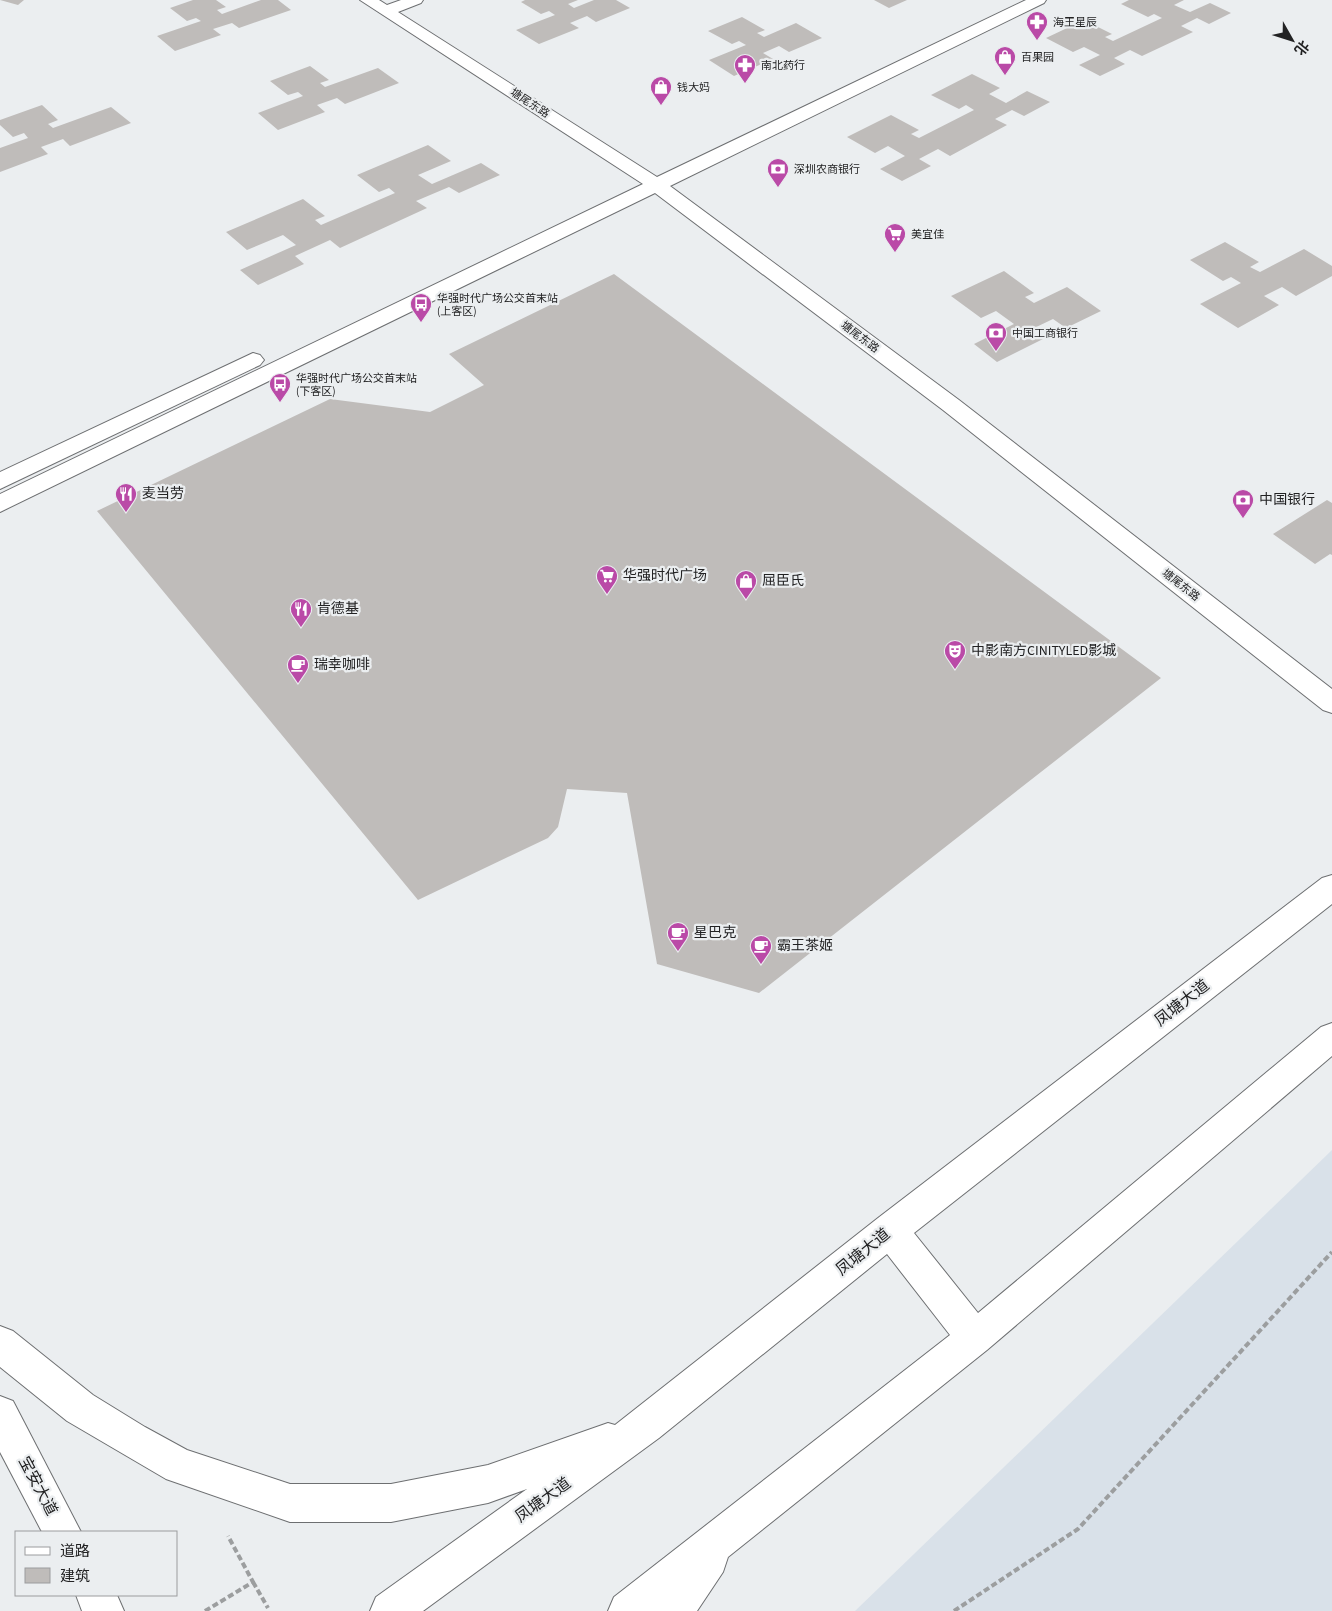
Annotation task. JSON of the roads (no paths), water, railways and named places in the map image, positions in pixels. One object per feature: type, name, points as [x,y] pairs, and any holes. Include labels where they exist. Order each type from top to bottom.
[{"type":"street","name":"塘尾东路","points":[[368,0],[648,180],[950,405],[1332,703]]},
{"type":"street","points":[[386,11],[415,0]]},
{"type":"street","points":[[0,504],[1005,0]]},
{"type":"street","points":[[540,223],[648,180],[1038,0]]},
{"type":"street","points":[[0,481],[374,302]]},
{"type":"street","name":"凤塘大道","points":[[390,1611],[646,1426],[890,1230],[1332,887]]},
{"type":"street","points":[[628,1611],[975,1338],[1332,1037]]},
{"type":"street","points":[[890,1230],[975,1338]]},
{"type":"street","points":[[0,1344],[80,1408],[132,1440],[180,1466],[290,1503],[391,1504],[488,1484],[565,1458],[646,1426]]},
{"type":"street","name":"宝安大道","points":[[0,1414],[61,1531]]},
{"type":"street","points":[[674,1611],[729,1531]]},
{"type":"street","points":[[96,1596],[104,1611]]},
{"type":"place","name":"海王星辰","points":[[1037,41]]},
{"type":"place","name":"百果园","points":[[1005,76]]},
{"type":"place","name":"南北药行","points":[[745,84]]},
{"type":"place","name":"钱大妈","points":[[661,106]]},
{"type":"place","name":"深圳农商银行","points":[[778,188]]},
{"type":"place","name":"美宜佳","points":[[895,253]]},
{"type":"place","name":"华强时代广场公交首末站 (上客区)","points":[[421,323]]},
{"type":"place","name":"中国工商银行","points":[[996,352]]},
{"type":"place","name":"华强时代广场公交首末站 (下客区)","points":[[280,403]]},
{"type":"place","name":"麦当劳","points":[[126,513]]},
{"type":"place","name":"中国银行","points":[[1243,519]]},
{"type":"place","name":"华强时代广场","points":[[607,595]]},
{"type":"place","name":"屈臣氏","points":[[746,600]]},
{"type":"place","name":"肯德基","points":[[301,628]]},
{"type":"place","name":"中影南方CINITYLED影城","points":[[955,670]]},
{"type":"place","name":"瑞幸咖啡","points":[[298,684]]},
{"type":"place","name":"星巴克","points":[[678,952]]},
{"type":"place","name":"霸王茶姬","points":[[761,965]]}]
